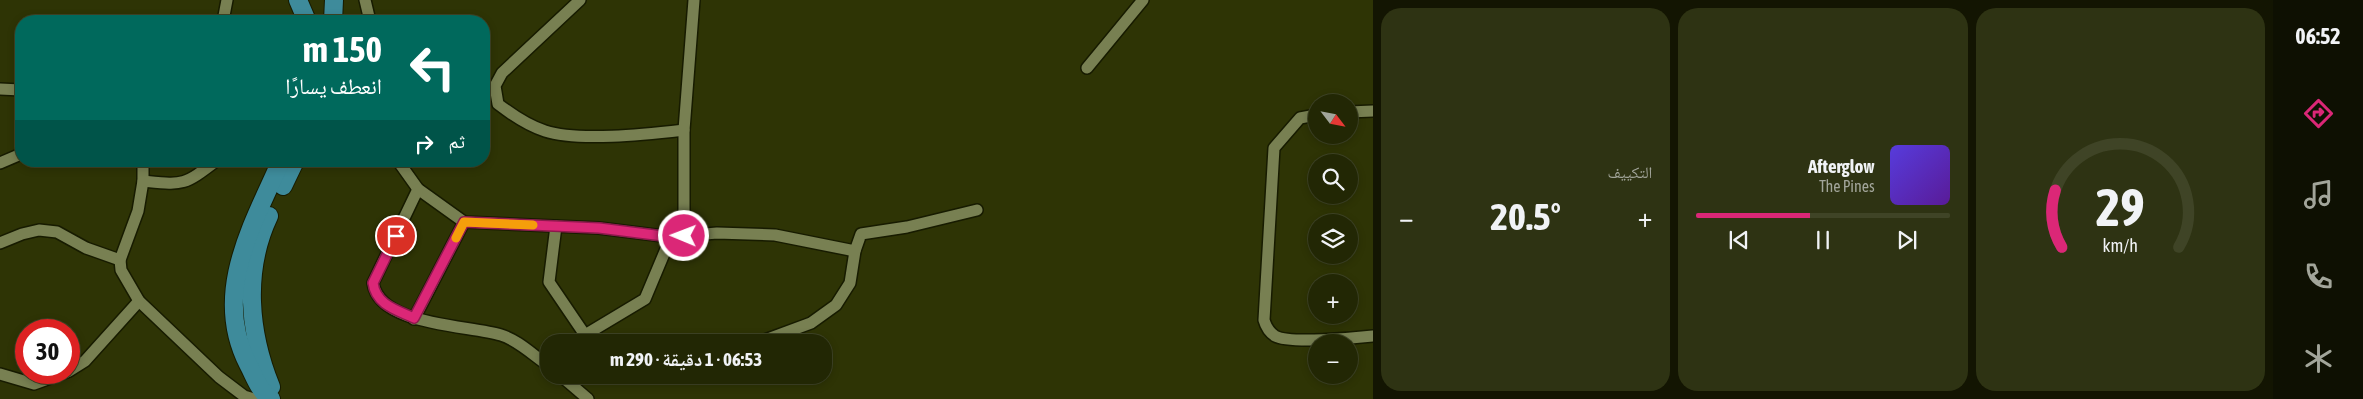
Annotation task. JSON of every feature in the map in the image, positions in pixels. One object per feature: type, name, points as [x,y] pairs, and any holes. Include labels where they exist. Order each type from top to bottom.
[{"type":"main road","points":[[298,0],[304,15]]},
{"type":"main road","points":[[333,15],[334,0]]},
{"type":"main road","points":[[271,399],[262,392],[245,358],[234,325],[235,282],[245,240],[278,167]]},
{"type":"main road","points":[[276,399],[260,358],[253,321],[252,278],[261,233],[292,167]]},
{"type":"street","points":[[224,15],[227,0]]},
{"type":"street","points":[[365,0],[369,15]]},
{"type":"street","points":[[580,0],[502,73],[496,86],[498,104],[544,131],[565,135],[633,135],[684,130]]},
{"type":"street","points":[[684,236],[684,130],[694,0]]},
{"type":"street","points":[[1087,68],[1142,0]]},
{"type":"street","points":[[0,89],[15,90]]},
{"type":"street","points":[[1358,112],[1373,111]]},
{"type":"street","points":[[1308,116],[1300,118],[1274,148],[1264,320],[1266,328],[1275,337],[1296,340],[1373,336]]},
{"type":"street","points":[[0,163],[15,157]]},
{"type":"street","points":[[143,167],[144,181],[138,211],[120,260],[121,270],[139,301],[219,378],[244,396],[252,399]]},
{"type":"street","points":[[144,181],[177,184],[186,182],[207,167]]},
{"type":"street","points":[[402,167],[418,189],[464,222],[599,228],[671,237],[717,233],[775,235],[855,251]]},
{"type":"street","points":[[418,189],[373,283],[374,290],[382,302],[414,318],[500,335],[540,360]]},
{"type":"street","points":[[780,334],[811,322],[836,305],[850,283],[855,251],[861,234],[907,227],[977,210]]},
{"type":"street","points":[[414,318],[464,222]]},
{"type":"street","points":[[556,226],[549,282],[585,335],[645,299],[671,237]]},
{"type":"street","points":[[0,242],[40,230],[57,232],[86,248],[120,260]]},
{"type":"street","points":[[80,364],[139,301]]},
{"type":"street","points":[[0,374],[15,378]]},
{"type":"street","points":[[570,384],[588,399]]},
{"type":"slow traffic","points":[[456,238],[464,222],[533,225]]},
{"type":"route","points":[[396,236],[373,283],[374,290],[382,302],[414,318],[464,222],[599,228],[671,237],[684,236]]}]
